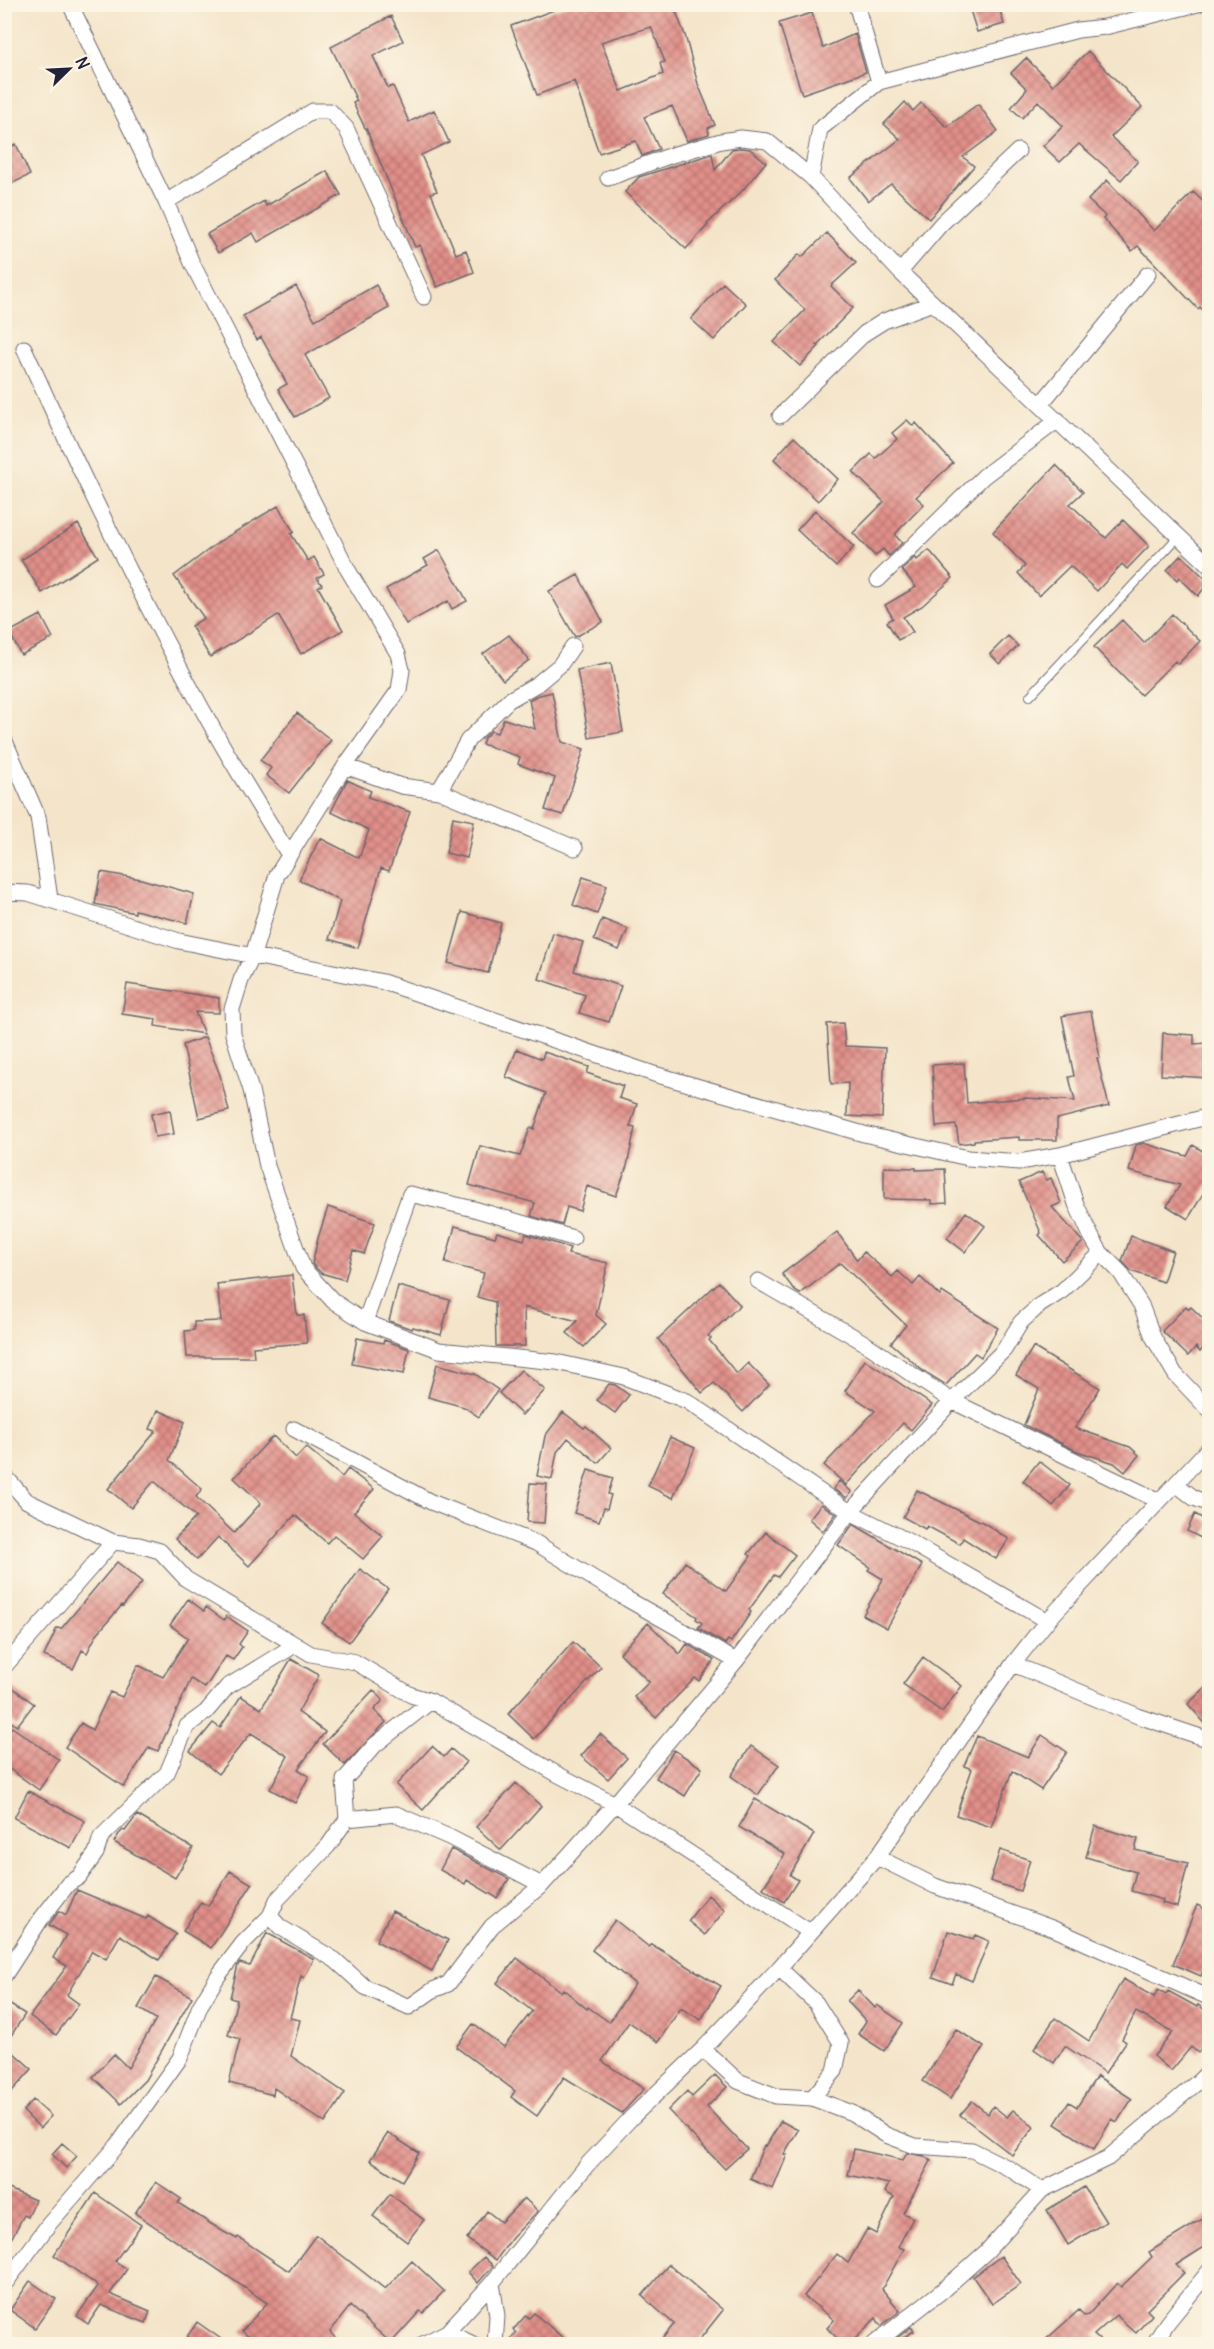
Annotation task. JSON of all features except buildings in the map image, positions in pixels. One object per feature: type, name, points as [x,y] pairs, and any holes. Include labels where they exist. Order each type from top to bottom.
[{"type":"street","points":[[70,4],[166,202],[192,263],[348,570],[399,654],[402,670],[399,690],[345,766],[277,875],[254,955],[241,980],[232,1008],[233,1035],[251,1090],[267,1166],[303,1268],[333,1301],[365,1322],[439,1350],[556,1362],[624,1377],[687,1401],[850,1512],[906,1540],[1047,1621]]},
{"type":"street","points":[[856,4],[879,82]]},
{"type":"street","points":[[811,177],[820,129],[879,82],[1078,30],[1105,27],[1198,4]]},
{"type":"street","points":[[166,202],[313,111],[330,111],[346,128],[424,297]]},
{"type":"street","points":[[608,178],[672,155],[721,141],[741,138],[767,141],[811,177],[900,272],[1209,566]]},
{"type":"street","points":[[900,272],[940,224],[1018,151]]},
{"type":"street","points":[[1040,405],[1148,274]]},
{"type":"street","points":[[780,416],[865,333],[884,321],[933,303]]},
{"type":"street","points":[[24,348],[76,465],[153,613],[217,735],[289,855]]},
{"type":"street","points":[[878,580],[984,476],[1058,420]]},
{"type":"street","points":[[439,791],[468,740],[509,700],[537,684],[560,665],[573,645]]},
{"type":"street","points":[[4,739],[38,817],[50,899]]},
{"type":"street","points":[[345,766],[401,786],[439,791],[575,848]]},
{"type":"street","points":[[4,892],[28,893],[50,899],[179,941],[383,982],[654,1074],[864,1134],[968,1158],[1019,1162],[1060,1155],[1209,1116]]},
{"type":"street","points":[[1060,1155],[1076,1204],[1101,1253],[1120,1272],[1141,1305],[1153,1337],[1174,1374],[1209,1411]]},
{"type":"street","points":[[365,1322],[410,1194],[474,1209],[573,1238]]},
{"type":"street","points":[[270,1917],[280,1927],[335,1960],[365,1987],[410,2007],[433,1990],[448,1984],[492,1926],[542,1885],[615,1804],[736,1660],[850,1512],[952,1401],[1004,1350],[1021,1322],[1040,1305],[1062,1291],[1101,1253]]},
{"type":"street","points":[[758,1281],[863,1342],[952,1401],[1159,1501]]},
{"type":"street","points":[[294,1429],[431,1502],[536,1543],[627,1599],[736,1660]]},
{"type":"street","points":[[443,2338],[492,2283],[587,2165],[632,2117],[703,2049],[779,1968],[877,1857],[1013,1664],[1047,1621],[1209,1447]]},
{"type":"street","points":[[4,1475],[27,1501],[113,1542],[139,1545],[160,1551],[186,1579],[311,1654],[355,1662],[411,1695],[431,1701],[557,1774],[615,1804],[810,1932]]},
{"type":"street","points":[[1176,1484],[1194,1498],[1209,1504]]},
{"type":"street","points":[[4,1667],[113,1542]]},
{"type":"street","points":[[4,1976],[41,1919],[68,1884],[79,1877],[96,1853],[101,1837],[167,1773],[187,1726],[206,1712],[227,1687],[295,1645]]},
{"type":"street","points":[[1013,1664],[1138,1716],[1209,1740]]},
{"type":"street","points":[[4,2285],[49,2224],[117,2146],[174,2067],[180,2058],[200,2006],[218,1976],[243,1943],[270,1917],[277,1900],[328,1846],[347,1819],[344,1780],[375,1745],[431,1701]]},
{"type":"street","points":[[347,1819],[396,1814],[449,1837],[542,1885]]},
{"type":"street","points":[[877,1857],[935,1886],[1052,1928],[1209,1998]]},
{"type":"street","points":[[779,1968],[816,2003],[841,2043],[835,2071],[812,2098]]},
{"type":"street","points":[[703,2049],[738,2081],[776,2096],[812,2098],[852,2113],[886,2135],[915,2146],[972,2150],[1010,2169],[1042,2190]]},
{"type":"street","points":[[874,2344],[943,2290],[987,2251],[1042,2190],[1108,2158],[1209,2070]]},
{"type":"street","points":[[1154,2344],[1167,2323],[1209,2270]]},
{"type":"street","points":[[492,2283],[497,2316],[495,2344]]},
{"type":"street","points":[[423,2344],[443,2338],[473,2344]]},
{"type":"lane","points":[[1030,696],[1178,537]]}]
